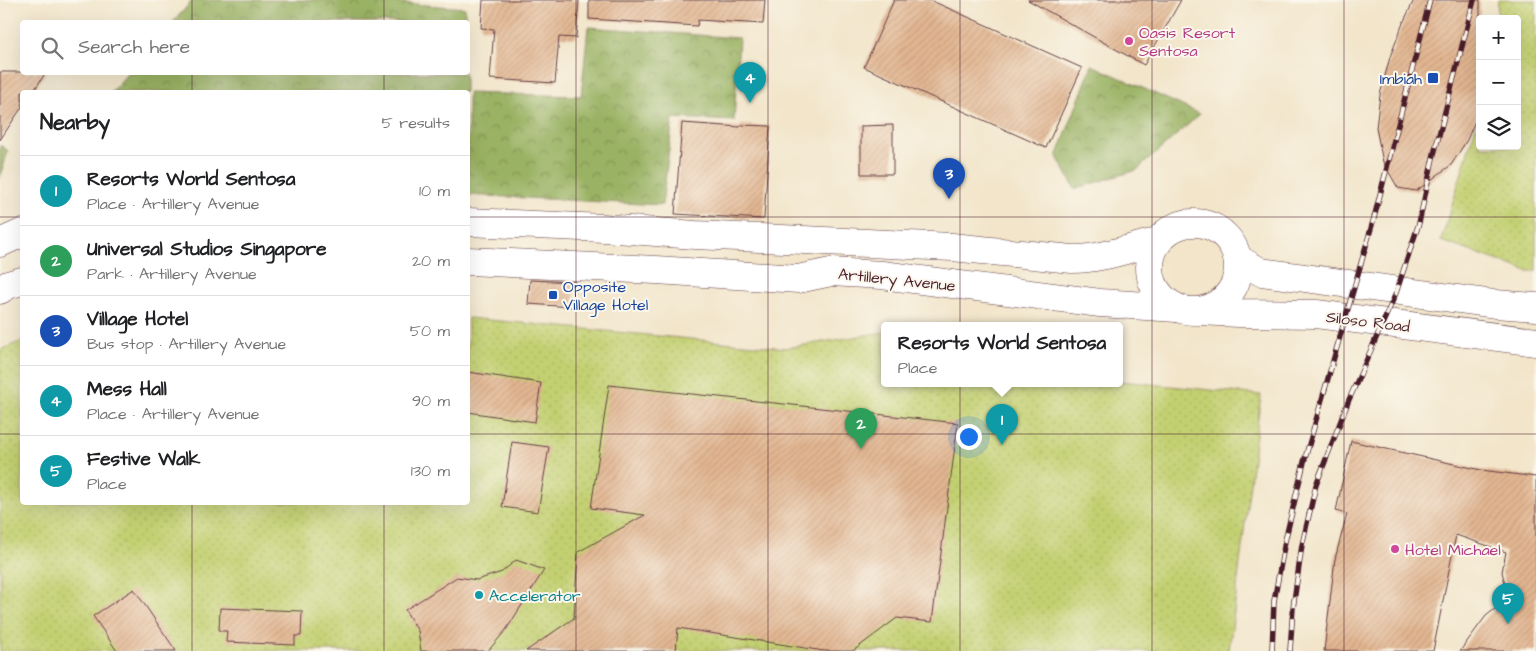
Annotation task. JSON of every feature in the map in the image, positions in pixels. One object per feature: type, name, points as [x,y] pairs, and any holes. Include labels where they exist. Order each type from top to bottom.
[{"type":"street","name":"Artillery Avenue","points":[[470,222],[604,228],[695,235],[952,246],[1072,259],[1089,259],[1159,241],[1172,229],[1184,224],[1198,223],[1212,226],[1224,234],[1233,245],[1238,259],[1238,274],[1234,287],[1214,307],[1189,309],[1100,303],[882,275],[830,272],[798,279],[470,261]]},
{"type":"street","points":[[0,243],[20,234]]},
{"type":"street","points":[[1159,241],[1152,253],[1150,266],[1152,279],[1157,291],[1166,301],[1189,309]]},
{"type":"street","name":"Siloso Road","points":[[1238,259],[1261,272],[1496,304],[1536,307]]},
{"type":"street","points":[[0,290],[20,282]]},
{"type":"street","name":"Siloso Road","points":[[1189,309],[1238,313],[1316,314],[1536,342]]},
{"type":"green space","points":[[193,0],[364,0],[465,8],[465,20],[175,20]]},
{"type":"green space","points":[[1498,0],[1536,0],[1536,271],[1528,271],[1441,241],[1476,125],[1476,150],[1521,150],[1521,15],[1497,15]]},
{"type":"green space","points":[[588,27],[739,38],[734,121],[673,118],[662,205],[470,195],[470,93],[581,96]]},
{"type":"green space","points":[[1092,65],[1200,114],[1137,170],[1075,189],[1057,157]]},
{"type":"green space","points":[[126,75],[465,75],[465,90],[113,90]]},
{"type":"green space","points":[[0,145],[8,151],[0,178]]},
{"type":"green space","points":[[470,318],[786,348],[881,332],[881,387],[1123,387],[1123,381],[1261,395],[1229,651],[0,651],[0,350],[20,342],[20,505],[470,505]]},
{"type":"building","points":[[483,0],[579,0],[576,38],[559,37],[555,83],[490,79],[494,29],[481,28]]},
{"type":"building","points":[[589,0],[765,0],[763,24],[698,20],[697,26],[589,19]]},
{"type":"building","points":[[894,0],[930,0],[1082,68],[1046,148],[864,67]]},
{"type":"building","name":"Oasis Resort Sentosa","points":[[1028,0],[1181,0],[1144,65]]},
{"type":"building","points":[[1414,0],[1480,0],[1480,15],[1476,15],[1476,118],[1467,140],[1451,165],[1416,191],[1398,188],[1383,162],[1376,128],[1380,95],[1390,57]]},
{"type":"building","points":[[0,72],[20,72],[20,75],[44,75],[34,90],[20,90],[20,110],[0,140]]},
{"type":"building","points":[[682,123],[740,127],[741,125],[770,126],[764,219],[675,214]]},
{"type":"building","points":[[893,125],[893,174],[861,174],[861,126]]},
{"type":"building","points":[[530,280],[575,282],[573,307],[528,304]]},
{"type":"building","points":[[470,372],[541,383],[535,422],[470,412]]},
{"type":"building","points":[[609,385],[958,423],[932,622],[897,618],[853,651],[824,651],[678,628],[676,651],[526,651],[574,618],[578,552],[645,515],[591,508]]},
{"type":"building","name":"Hotel Michael","points":[[1351,441],[1481,470],[1536,477],[1536,651],[1460,651],[1486,616],[1509,598],[1502,572],[1506,552],[1456,535],[1433,651],[1324,651],[1335,559],[1347,514],[1336,511]]},
{"type":"building","points":[[512,442],[549,447],[538,512],[502,507]]},
{"type":"building","name":"Accelerator","points":[[516,560],[544,570],[506,630],[488,651],[421,651],[418,631],[405,610],[457,577],[477,580],[502,572]]},
{"type":"building","points":[[134,589],[176,651],[117,651],[93,616]]},
{"type":"building","points":[[220,608],[302,611],[301,636],[295,636],[295,645],[226,642],[227,631],[219,631]]},
{"type":"railway","points":[[1272,651],[1274,601],[1285,541],[1304,462],[1374,218],[1430,0]]},
{"type":"railway","points":[[1290,651],[1293,608],[1302,545],[1316,485],[1348,402],[1396,293],[1419,223],[1433,158],[1474,0]]},
{"type":"place","name":"Oasis Resort Sentosa","points":[[1129,41]]},
{"type":"place","name":"Imbiah","points":[[1433,78]]},
{"type":"place","name":"Mess Hall","points":[[750,103]]},
{"type":"place","name":"Village Hotel","points":[[949,199]]},
{"type":"place","name":"Opposite Village Hotel","points":[[553,295]]},
{"type":"place","name":"Resorts World Sentosa","points":[[1002,445]]},
{"type":"place","name":"Universal Studios Singapore","points":[[861,449]]},
{"type":"place","name":"Hotel Michael","points":[[1395,549]]},
{"type":"place","name":"Accelerator","points":[[479,595]]},
{"type":"place","name":"Festive Walk","points":[[1508,624]]}]
